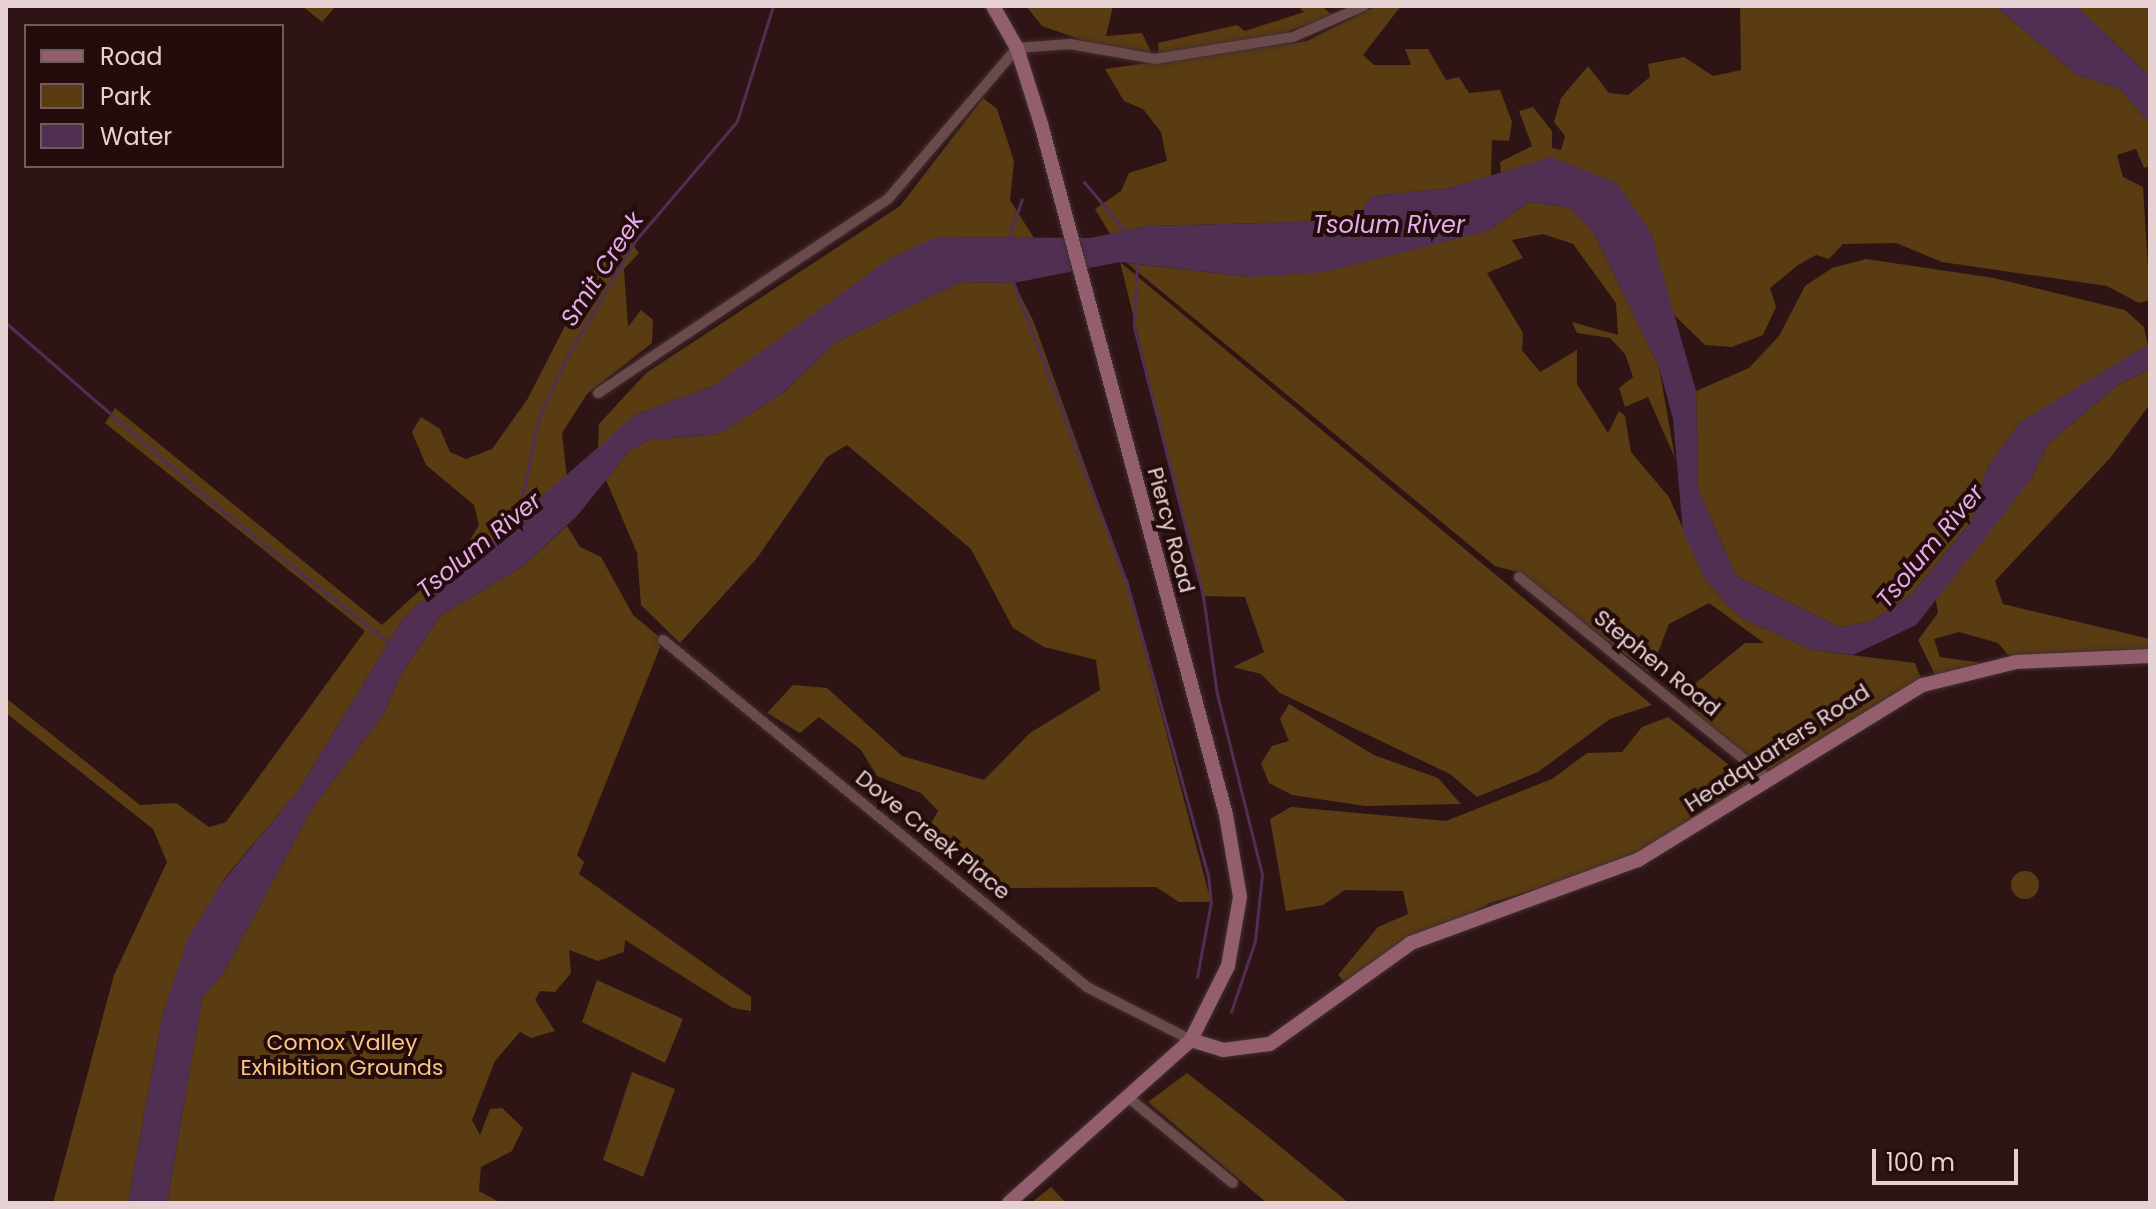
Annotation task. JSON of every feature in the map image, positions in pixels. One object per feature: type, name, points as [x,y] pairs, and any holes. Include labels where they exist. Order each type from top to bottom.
[{"type":"main road","name":"Piercy Road","points":[[993,6],[1017,48],[1236,867],[1237,936],[1191,1040],[1172,1062],[1129,1098]]},
{"type":"main road","name":"Headquarters Road","points":[[1191,1040],[1223,1050],[1270,1044],[1411,943],[1638,860],[1770,780],[1896,698],[1945,678],[2016,662],[2150,656]]},
{"type":"main road","points":[[1009,1203],[1129,1098]]},
{"type":"street","points":[[598,393],[888,199],[1017,48],[1070,44],[1155,59],[1293,37],[1364,6]]},
{"type":"street","name":"Stephen Road","points":[[1519,577],[1770,780]]},
{"type":"street","name":"Dove Creek Place","points":[[663,640],[1087,987],[1191,1040]]},
{"type":"street","points":[[1129,1098],[1233,1183]]},
{"type":"green space","points":[[302,6],[336,6],[322,22]]},
{"type":"green space","points":[[1026,6],[1113,6],[1106,36],[1142,33],[1151,52],[1096,45],[1042,26]]},
{"type":"green space","points":[[1298,6],[1322,6],[1333,16],[1263,40],[1159,54],[1158,43],[1237,25],[1245,31],[1304,12]]},
{"type":"green space","points":[[1376,6],[1401,6],[1363,55],[1374,65],[1411,65],[1405,49],[1428,49],[1446,80],[1459,77],[1469,93],[1500,90],[1512,122],[1509,141],[1492,140],[1491,176],[1450,188],[1372,196],[1359,216],[1338,221],[1148,226],[1110,234],[1095,209],[1121,191],[1129,173],[1167,161],[1161,132],[1143,109],[1124,101],[1105,69],[1307,41]]},
{"type":"green space","points":[[1740,6],[1995,6],[2077,75],[2120,89],[2150,123],[2150,166],[2144,168],[2136,149],[2117,155],[2123,177],[2143,187],[2150,300],[2139,303],[2107,286],[1942,262],[1896,243],[1843,244],[1829,259],[1816,255],[1770,288],[1776,307],[1763,335],[1732,347],[1705,345],[1673,314],[1651,233],[1551,157],[1501,173],[1500,162],[1532,146],[1519,111],[1533,107],[1552,131],[1552,148],[1561,150],[1565,136],[1554,122],[1561,98],[1588,66],[1609,93],[1628,95],[1650,77],[1648,64],[1684,57],[1713,76],[1741,70]]},
{"type":"green space","points":[[2076,6],[2150,6],[2150,76],[2135,62]]},
{"type":"green space","points":[[983,98],[997,109],[1014,161],[1010,200],[1034,238],[936,237],[715,385],[635,415],[598,449],[599,424],[646,373],[900,206]]},
{"type":"green space","points":[[1529,202],[1568,207],[1593,231],[1659,367],[1675,458],[1648,397],[1625,407],[1619,388],[1633,377],[1625,354],[1610,338],[1577,333],[1572,322],[1618,335],[1616,303],[1573,244],[1543,234],[1512,240],[1523,258],[1487,273],[1523,333],[1522,350],[1540,372],[1577,350],[1577,384],[1608,433],[1619,411],[1625,416],[1631,452],[1669,497],[1706,581],[1740,617],[1811,650],[1915,663],[1922,681],[1768,773],[1691,712],[1691,687],[1745,643],[1764,643],[1709,603],[1669,624],[1650,673],[1517,572],[1495,566],[1127,263],[1250,277],[1488,231]]},
{"type":"green space","points":[[623,232],[639,253],[624,269],[628,327],[641,310],[653,320],[652,343],[587,394],[562,433],[567,478],[404,617],[298,791],[223,880],[163,1012],[128,1203],[53,1203],[114,975],[167,862],[153,829],[6,713],[6,698],[140,805],[176,803],[209,827],[226,822],[365,631],[105,423],[115,408],[382,625],[464,550],[479,525],[474,505],[426,465],[412,432],[421,417],[440,429],[450,452],[466,459],[492,449],[527,400],[602,254]]},
{"type":"green space","points":[[1866,259],[1994,278],[2125,310],[2144,327],[2148,346],[2019,423],[1987,468],[1972,520],[1911,595],[1872,621],[1840,627],[1736,576],[1698,489],[1696,391],[1749,368],[1779,336],[1805,286],[1832,268]]},
{"type":"green space","points":[[1120,262],[1652,705],[1610,719],[1538,772],[1477,797],[1450,774],[1280,693],[1261,674],[1233,667],[1264,652],[1245,597],[1203,596]]},
{"type":"green space","points":[[961,282],[1014,283],[1033,320],[1126,580],[1211,902],[1179,902],[1156,887],[1003,888],[930,825],[938,811],[921,793],[877,776],[861,750],[819,717],[800,733],[767,713],[793,685],[827,688],[902,756],[984,780],[1030,733],[1100,690],[1096,660],[1044,647],[1013,628],[971,549],[847,445],[827,457],[757,558],[680,643],[641,605],[637,553],[606,480],[630,450],[650,440],[719,434],[784,392],[836,342]]},
{"type":"green space","points":[[2150,369],[2150,404],[2111,457],[1995,581],[2003,604],[2150,639],[2150,649],[2011,658],[1998,643],[1959,632],[1934,639],[1940,657],[1982,663],[1936,677],[1918,640],[1938,613],[1935,596],[1947,576],[2030,481],[2047,445],[2116,386]]},
{"type":"green space","name":"Comox Valley Exhibition Grounds","points":[[567,526],[580,547],[601,557],[633,615],[663,640],[577,855],[584,862],[579,874],[751,997],[751,1011],[733,1008],[625,940],[624,952],[598,961],[569,950],[571,973],[555,992],[540,991],[535,1000],[555,1031],[531,1038],[520,1032],[495,1061],[472,1120],[480,1135],[490,1109],[502,1108],[523,1128],[512,1151],[481,1167],[479,1191],[501,1203],[167,1203],[202,998],[224,972],[311,810],[383,715],[401,674],[441,615],[522,567]]},
{"type":"green space","points":[[1289,704],[1374,755],[1438,778],[1461,804],[1365,806],[1292,795],[1269,783],[1261,763],[1272,746],[1289,741],[1280,719]]},
{"type":"green space","points":[[1668,717],[1752,783],[1630,861],[1490,903],[1344,982],[1338,975],[1378,927],[1408,914],[1403,891],[1345,890],[1323,905],[1286,911],[1270,819],[1291,807],[1446,821],[1552,779],[1587,753],[1622,752],[1642,727]]},
{"type":"green space","points":[[2025,871],[2035,875],[2039,885],[2035,895],[2025,899],[2015,895],[2011,885],[2015,875]]},
{"type":"green space","points":[[597,980],[683,1019],[665,1063],[582,1022]]},
{"type":"green space","points":[[632,1072],[675,1089],[643,1177],[603,1160]]},
{"type":"green space","points":[[1187,1073],[1349,1203],[1267,1203],[1148,1102]]},
{"type":"green space","points":[[1051,1187],[1066,1203],[1031,1203]]},
{"type":"water","points":[[1995,6],[2076,6],[2150,76],[2150,123],[2120,89],[2077,75]]},
{"type":"water","name":"Tsolum River","points":[[1551,157],[1617,183],[1651,233],[1696,391],[1698,489],[1736,576],[1840,627],[1872,621],[1911,595],[1972,520],[1987,468],[2019,423],[2150,343],[2150,369],[2116,386],[2047,445],[2030,481],[1916,625],[1853,655],[1811,650],[1740,617],[1706,581],[1683,532],[1673,419],[1659,367],[1593,231],[1568,207],[1529,202],[1488,231],[1324,272],[1250,277],[1120,262],[1014,283],[961,282],[836,342],[784,392],[719,434],[650,440],[630,450],[577,516],[522,567],[441,615],[401,674],[383,715],[311,810],[224,972],[202,998],[167,1203],[128,1203],[163,1012],[189,936],[223,881],[298,791],[404,617],[635,415],[715,385],[889,259],[936,237],[1091,238],[1148,226],[1338,221],[1358,216],[1372,196],[1450,188]]},
{"type":"waterway","name":"Smit Creek","points":[[516,526],[539,416],[568,355],[635,241],[737,121],[773,6]]},
{"type":"waterway","points":[[1084,182],[1126,232]]},
{"type":"waterway","points":[[1008,239],[1022,199]]},
{"type":"waterway","points":[[1137,260],[1134,327],[1203,596],[1217,694],[1262,875],[1255,941],[1231,1012]]},
{"type":"waterway","points":[[1012,279],[1126,580],[1208,875],[1211,902],[1197,977]]},
{"type":"waterway","points":[[6,323],[222,511],[388,642]]}]
